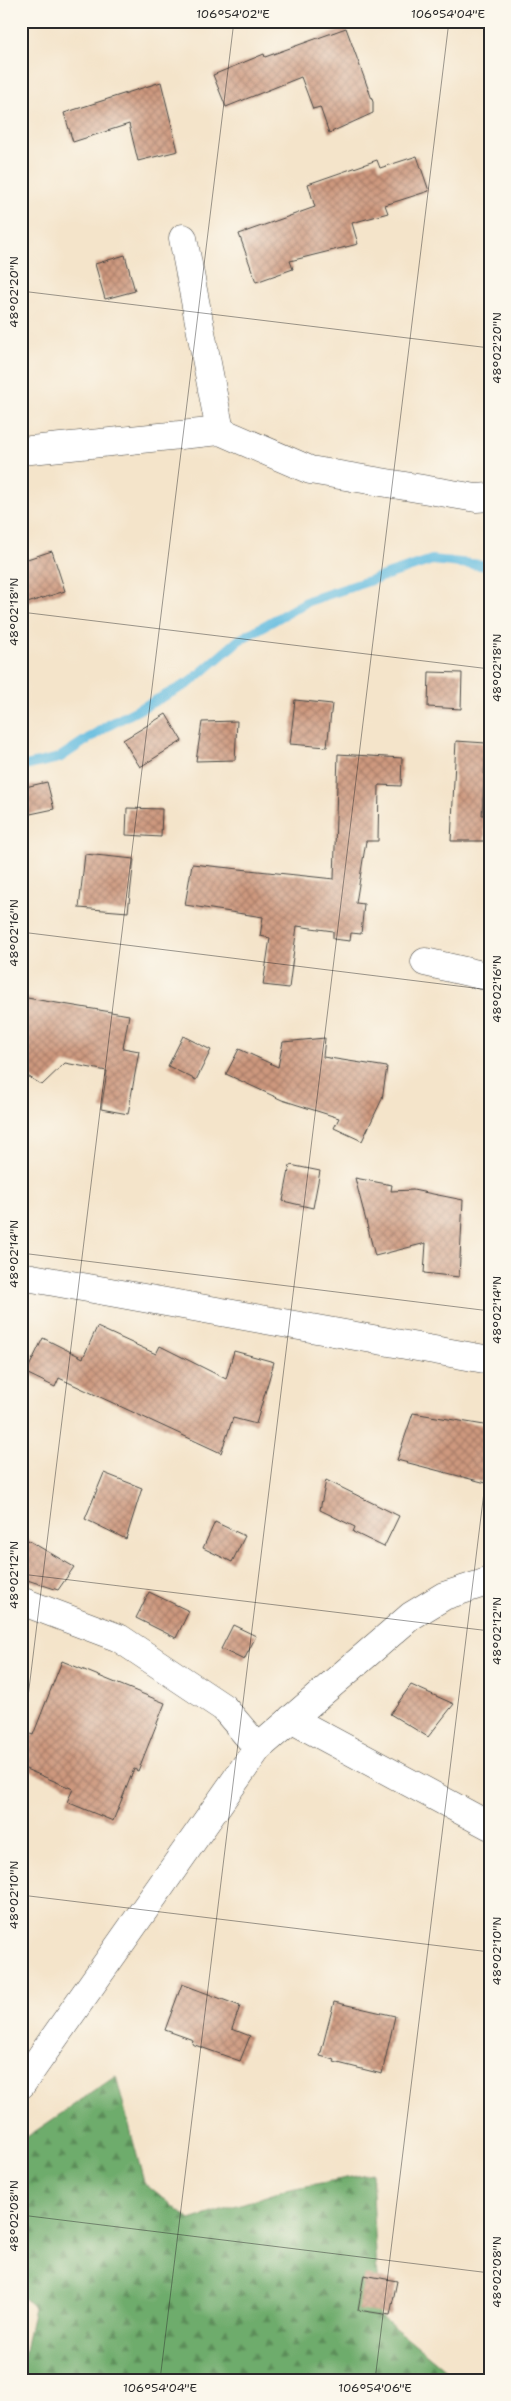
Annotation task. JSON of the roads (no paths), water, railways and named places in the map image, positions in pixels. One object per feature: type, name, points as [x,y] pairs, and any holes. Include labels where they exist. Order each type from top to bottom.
[{"type":"street","points":[[183,238],[220,431]]},
{"type":"street","points":[[21,452],[220,431],[310,470],[476,498],[490,497]]},
{"type":"street","points":[[425,962],[490,978]]},
{"type":"street","points":[[21,1276],[490,1360]]},
{"type":"street","points":[[21,2085],[258,1748],[411,1616],[444,1596],[490,1581]]},
{"type":"street","points":[[21,1601],[119,1638],[224,1708],[258,1748]]},
{"type":"street","points":[[291,1720],[490,1826]]},
{"type":"waterway","points":[[21,767],[59,758],[109,725],[189,683],[239,640],[308,601],[432,560],[490,566]]}]
